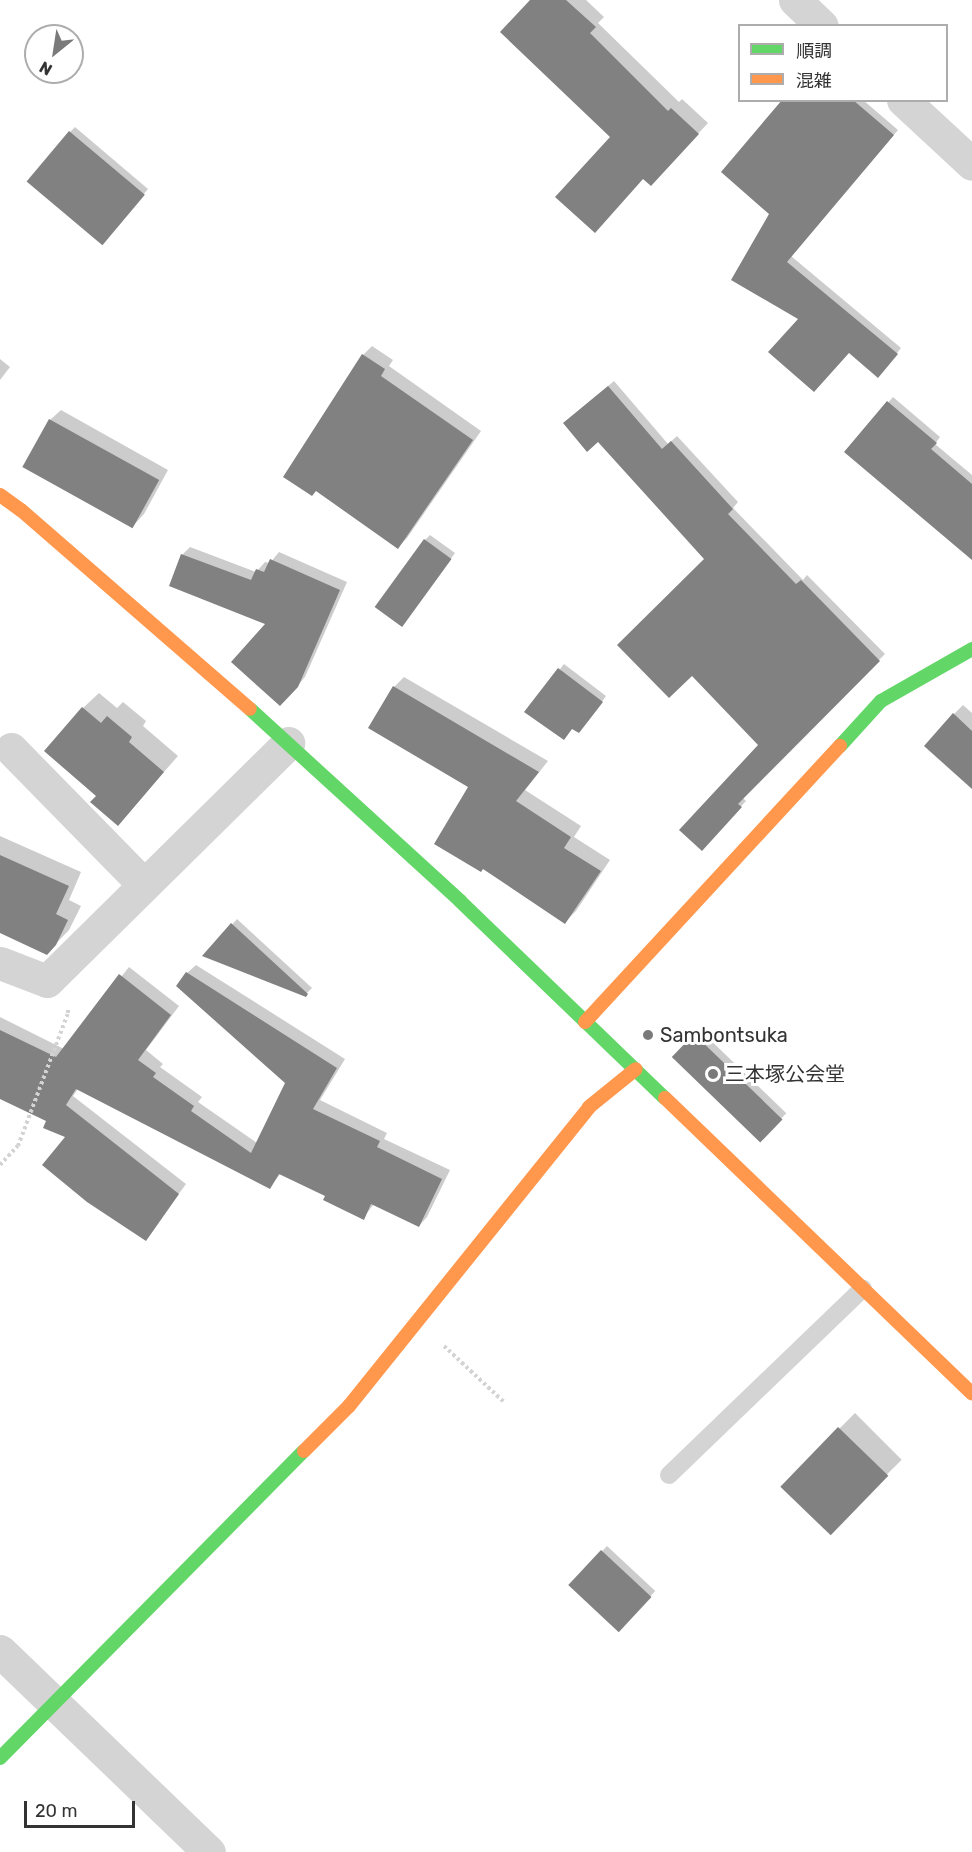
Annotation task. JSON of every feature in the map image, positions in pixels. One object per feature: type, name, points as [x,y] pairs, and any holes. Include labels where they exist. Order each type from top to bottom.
[{"type":"street","points":[[795,0],[820,24]]},
{"type":"street","points":[[905,102],[972,164]]},
{"type":"street","points":[[0,495],[21,510],[288,743],[460,901],[972,1393]]},
{"type":"street","points":[[585,1022],[881,701],[972,649]]},
{"type":"street","points":[[0,963],[47,981],[288,743]]},
{"type":"street","points":[[11,750],[144,885]]},
{"type":"street","points":[[0,1758],[349,1406],[589,1107],[636,1069]]},
{"type":"street","points":[[0,1651],[209,1852]]},
{"type":"lane","points":[[669,1475],[863,1288]]},
{"type":"path","points":[[0,1165],[18,1146],[68,1013],[65,990],[56,971]]},
{"type":"path","points":[[417,1321],[504,1402]]},
{"type":"building","points":[[530,0],[566,0],[596,27],[590,33],[668,111],[671,108],[699,134],[651,186],[643,179],[595,233],[555,197],[610,137],[500,32]]},
{"type":"building","points":[[780,102],[855,102],[894,135],[787,262],[898,354],[878,378],[849,353],[814,392],[768,352],[798,319],[731,280],[769,214],[721,172]]},
{"type":"building","points":[[69,131],[145,195],[102,245],[27,182]]},
{"type":"building","points":[[362,354],[385,369],[381,376],[473,440],[398,549],[316,491],[312,496],[283,477]]},
{"type":"building","points":[[608,386],[662,449],[671,441],[733,509],[728,514],[796,584],[801,580],[880,661],[738,804],[742,807],[702,851],[679,830],[758,745],[692,676],[669,698],[617,645],[704,559],[598,442],[587,452],[563,423]]},
{"type":"building","points":[[887,401],[937,443],[931,449],[972,484],[972,560],[844,452]]},
{"type":"building","points":[[49,419],[159,480],[133,528],[22,467]]},
{"type":"building","points":[[424,539],[452,559],[402,627],[375,607]]},
{"type":"building","points":[[181,554],[251,580],[256,569],[264,572],[270,559],[340,590],[298,687],[280,706],[231,662],[265,624],[169,586]]},
{"type":"building","points":[[558,668],[603,702],[579,733],[572,729],[564,740],[524,712]]},
{"type":"building","points":[[393,686],[539,772],[516,801],[571,837],[564,848],[601,871],[565,924],[483,869],[481,872],[434,844],[468,787],[368,728]]},
{"type":"building","points":[[82,707],[101,723],[107,716],[132,737],[129,742],[164,772],[118,826],[90,802],[96,796],[44,751]]},
{"type":"building","points":[[953,713],[972,731],[972,789],[924,746]]},
{"type":"building","points":[[0,855],[69,886],[56,914],[68,920],[56,945],[47,955],[0,933]]},
{"type":"building","points":[[231,923],[308,994],[306,997],[202,956]]},
{"type":"building","points":[[186,972],[337,1068],[313,1109],[380,1141],[377,1147],[442,1179],[419,1227],[371,1204],[364,1220],[323,1200],[325,1196],[279,1174],[270,1189],[76,1089],[66,1105],[179,1194],[146,1241],[87,1202],[42,1165],[65,1137],[43,1128],[46,1121],[0,1099],[0,1030],[56,1057],[119,974],[171,1015],[138,1060],[156,1073],[153,1077],[194,1106],[191,1111],[251,1153],[285,1083],[176,986]]},
{"type":"building","points":[[694,1034],[782,1119],[760,1142],[672,1057]]},
{"type":"building","points":[[838,1427],[888,1476],[831,1535],[780,1487]]},
{"type":"building","points":[[601,1550],[651,1597],[619,1632],[568,1585]]},
{"type":"traffic: fast","points":[[840,746],[881,701],[972,649]]},
{"type":"traffic: fast","points":[[250,709],[460,901],[665,1098]]},
{"type":"traffic: fast","points":[[0,1758],[304,1451]]},
{"type":"traffic: slow","points":[[0,495],[21,510],[250,709]]},
{"type":"traffic: slow","points":[[585,1022],[840,746]]},
{"type":"traffic: slow","points":[[304,1451],[349,1406],[589,1107],[636,1069]]},
{"type":"traffic: slow","points":[[665,1098],[972,1393]]},
{"type":"place","name":"Sambontsuka","points":[[648,1035]]},
{"type":"place","name":"三本塚公会堂","points":[[713,1074]]}]
